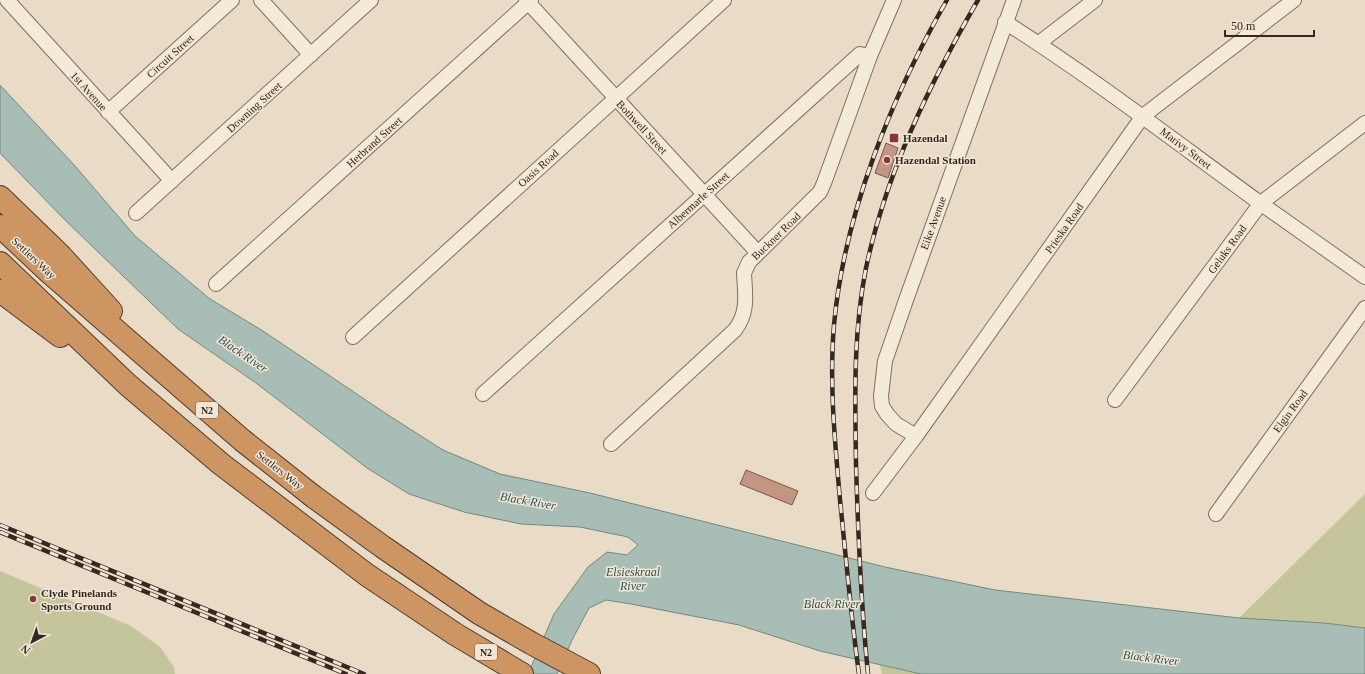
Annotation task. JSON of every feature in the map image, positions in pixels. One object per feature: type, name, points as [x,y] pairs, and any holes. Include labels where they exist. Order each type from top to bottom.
[{"type":"highway","points":[[0,197],[61,256],[105,304],[145,355]]},
{"type":"highway","name":"Settlers Way","points":[[0,226],[50,273],[242,440],[314,497],[426,577],[479,612],[530,643],[588,674]]},
{"type":"highway","name":"N2","points":[[0,263],[128,384],[234,474],[367,575],[455,634],[519,673]]},
{"type":"highway","points":[[0,290],[59,336],[128,384]]},
{"type":"street","name":"1st Avenue","points":[[7,0],[172,181]]},
{"type":"street","name":"Circuit Street","points":[[108,112],[232,0]]},
{"type":"street","points":[[261,0],[311,55]]},
{"type":"street","name":"Downing Street","points":[[136,213],[371,0]]},
{"type":"street","name":"Oasis Road","points":[[353,337],[724,0]]},
{"type":"street","points":[[870,56],[894,0]]},
{"type":"street","name":"Eike Avenue","points":[[916,436],[896,424],[882,406],[881,396],[885,361],[1014,0]]},
{"type":"street","points":[[1039,43],[1095,0]]},
{"type":"street","name":"Prieska Road","points":[[873,494],[1144,116],[1294,0]]},
{"type":"street","name":"Bothwell Street","points":[[529,1],[758,253]]},
{"type":"street","name":"Herbrand Street","points":[[216,284],[529,1]]},
{"type":"street","name":"Marivy Street","points":[[1005,22],[1039,43],[1144,116],[1261,203],[1365,277]]},
{"type":"street","name":"Albermarle Street","points":[[483,394],[860,54],[870,56]]},
{"type":"street","name":"Buckner Road","points":[[610,444],[736,330],[742,321],[745,311],[744,273],[746,267],[758,253],[820,192],[870,56]]},
{"type":"street","name":"Geluks Road","points":[[1115,400],[1261,203],[1365,123]]},
{"type":"street","name":"Elgin Road","points":[[1216,514],[1365,308]]},
{"type":"green space","points":[[1365,494],[1365,628],[1324,623],[1239,618]]},
{"type":"green space","name":"Clyde Pinelands Sports Ground","points":[[0,571],[131,626],[160,647],[174,667],[175,674],[0,674]]},
{"type":"green space","points":[[880,665],[921,674],[882,674]]},
{"type":"water","name":"Black River","points":[[0,85],[75,166],[135,236],[210,299],[263,331],[443,450],[500,474],[590,493],[885,567],[995,590],[1239,618],[1324,623],[1365,628],[1365,674],[921,674],[820,651],[739,625],[606,600],[589,608],[572,640],[557,674],[528,674],[554,614],[588,567],[607,552],[627,555],[638,545],[628,537],[580,527],[521,524],[464,512],[409,494],[367,468],[256,383],[178,329],[64,219],[0,153]]},
{"type":"building","name":"Hazendal Station","points":[[886,143],[898,148],[888,178],[875,173]]},
{"type":"building","points":[[746,470],[798,491],[792,505],[740,484]]},
{"type":"railway","points":[[859,674],[840,500],[832,391],[834,325],[839,283],[848,241],[874,157],[908,76],[947,0]]},
{"type":"railway","points":[[868,674],[860,569],[855,415],[857,341],[862,292],[866,268],[875,233],[885,198],[898,163],[927,96],[960,31],[978,0]]},
{"type":"railway","points":[[0,525],[364,674]]},
{"type":"railway","points":[[0,532],[346,674]]},
{"type":"place","name":"Hazendal","points":[[894,138]]},
{"type":"place","name":"Hazendal Station","points":[[887,160]]},
{"type":"place","name":"Clyde Pinelands Sports Ground","points":[[33,599]]},
{"type":"water label","name":"Elsieskraal River","points":[[633,579]]}]
